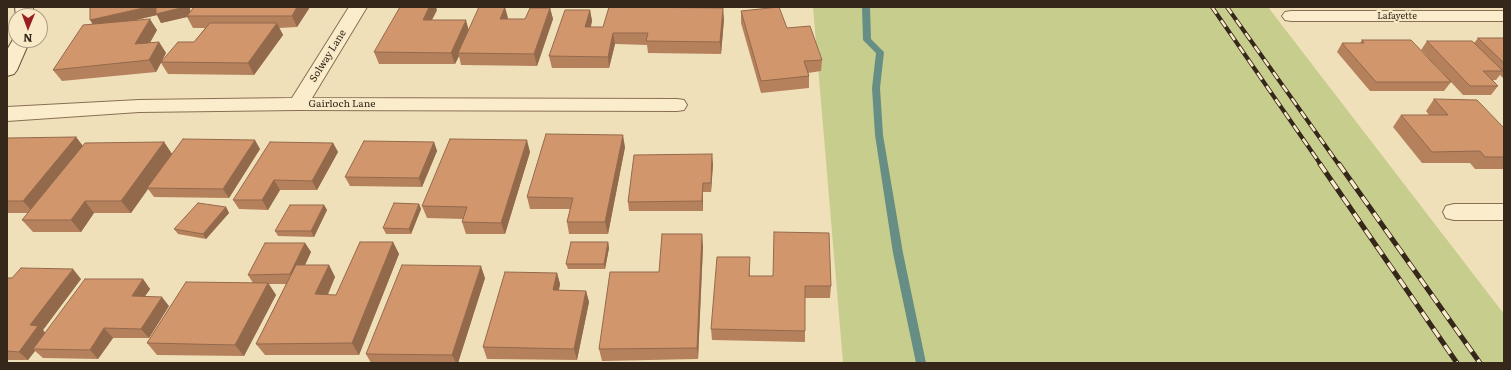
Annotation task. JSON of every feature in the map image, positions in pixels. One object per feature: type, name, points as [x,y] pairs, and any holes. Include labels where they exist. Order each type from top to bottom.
[{"type":"street","name":"Solway Lane","points":[[298,104],[358,7]]},
{"type":"street","name":"Lafayette","points":[[1291,16],[1504,16]]},
{"type":"street","points":[[7,70],[17,48]]},
{"type":"street","name":"Gairloch Lane","points":[[7,114],[139,106],[298,104],[677,105]]},
{"type":"street","points":[[1454,212],[1504,212]]},
{"type":"green space","points":[[813,7],[1268,7],[1504,314],[1504,363],[843,363]]},
{"type":"building","points":[[90,7],[148,7],[90,20]]},
{"type":"building","points":[[156,7],[185,7],[156,14]]},
{"type":"building","points":[[194,7],[297,7],[292,16],[187,16]]},
{"type":"building","points":[[400,7],[429,7],[423,20],[466,20],[451,53],[374,52]]},
{"type":"building","points":[[479,7],[505,7],[500,19],[525,19],[530,8],[550,8],[534,54],[458,53]]},
{"type":"building","points":[[609,7],[723,8],[720,42],[646,41],[648,33],[613,33],[608,57],[549,56],[565,10],[590,10],[585,27],[603,27]]},
{"type":"building","points":[[779,7],[787,28],[810,26],[822,60],[804,61],[809,76],[761,81],[741,11]]},
{"type":"building","points":[[150,19],[135,44],[159,42],[149,60],[53,70],[83,25]]},
{"type":"building","points":[[210,23],[277,23],[248,63],[161,62],[178,42],[194,42]]},
{"type":"building","points":[[1478,38],[1504,38],[1504,63]]},
{"type":"building","points":[[1362,40],[1411,40],[1451,82],[1376,82],[1342,43],[1364,43]]},
{"type":"building","points":[[1427,41],[1472,41],[1503,71],[1483,71],[1498,86],[1470,86]]},
{"type":"building","points":[[1434,99],[1477,100],[1504,128],[1504,157],[1485,157],[1480,151],[1432,152],[1401,115],[1448,115]]},
{"type":"building","points":[[546,134],[623,135],[605,222],[567,222],[573,198],[527,197]]},
{"type":"building","points":[[76,137],[23,201],[7,201],[7,138]]},
{"type":"building","points":[[183,139],[255,140],[223,189],[147,188]]},
{"type":"building","points":[[450,139],[527,140],[501,223],[462,222],[467,207],[422,206]]},
{"type":"building","points":[[364,141],[434,142],[419,178],[345,177]]},
{"type":"building","points":[[164,142],[121,201],[85,201],[71,220],[22,220],[85,143]]},
{"type":"building","points":[[270,142],[333,143],[312,181],[274,180],[262,200],[233,200]]},
{"type":"building","points":[[712,154],[711,183],[703,183],[702,201],[628,202],[634,155]]},
{"type":"building","points":[[198,203],[226,207],[203,234],[174,229]]},
{"type":"building","points":[[394,203],[419,204],[409,229],[383,228]]},
{"type":"building","points":[[290,205],[324,205],[311,231],[275,231]]},
{"type":"building","points":[[774,232],[829,233],[831,286],[805,286],[805,331],[711,329],[717,257],[750,257],[749,276],[773,276]]},
{"type":"building","points":[[662,234],[702,234],[697,348],[599,349],[610,272],[659,272]]},
{"type":"building","points":[[360,242],[393,242],[352,343],[256,344],[296,265],[329,265],[315,294],[336,295]]},
{"type":"building","points":[[571,242],[608,242],[604,264],[566,264]]},
{"type":"building","points":[[265,243],[305,243],[290,274],[248,275]]},
{"type":"building","points":[[402,265],[481,266],[452,355],[366,354]]},
{"type":"building","points":[[21,268],[73,269],[30,325],[38,326],[19,352],[7,351],[7,278],[12,278]]},
{"type":"building","points":[[505,272],[557,273],[553,290],[586,291],[574,349],[483,347]]},
{"type":"building","points":[[85,279],[143,279],[132,296],[162,297],[141,329],[104,328],[90,350],[33,349]]},
{"type":"building","points":[[186,282],[268,283],[235,345],[147,343]]},
{"type":"waterway","points":[[866,7],[867,40],[880,52],[876,88],[879,135],[898,253],[921,363]]},
{"type":"railway","points":[[1212,7],[1321,165]]},
{"type":"railway","points":[[1227,7],[1339,165]]},
{"type":"railway","points":[[1320,164],[1457,363]]},
{"type":"railway","points":[[1339,164],[1480,363]]}]
